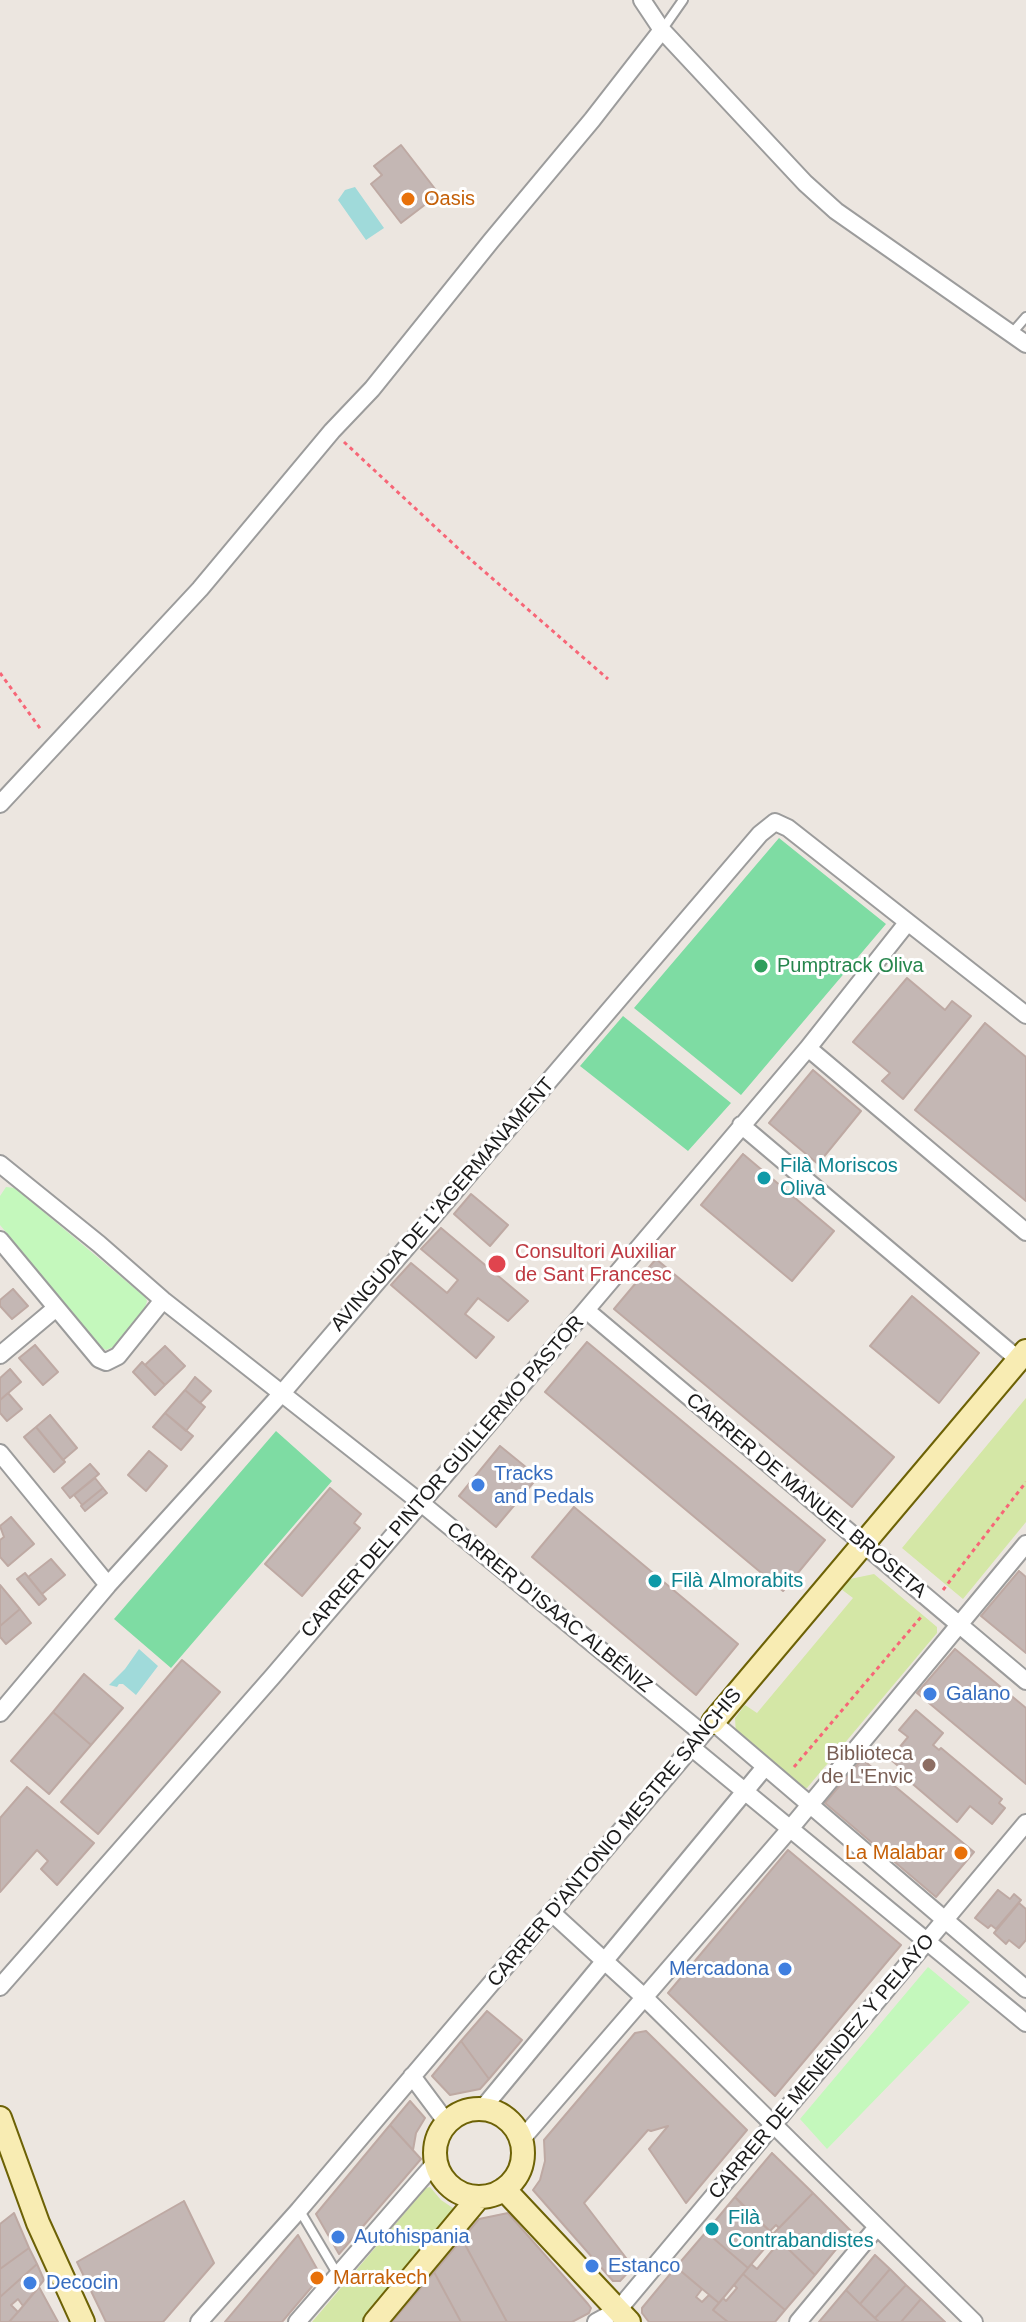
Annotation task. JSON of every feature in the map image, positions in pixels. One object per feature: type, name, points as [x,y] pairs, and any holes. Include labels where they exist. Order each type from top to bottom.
[{"type":"street","points":[[642,0],[662,30],[805,183],[836,211],[1026,344]]},
{"type":"street","points":[[0,804],[200,589],[332,431],[382,377],[662,30]]},
{"type":"street","name":"AVINGUDA DE L'AGERMANAMENT","points":[[0,1713],[108,1585],[283,1392],[760,834],[775,822],[788,828],[907,923]]},
{"type":"street","points":[[907,923],[1026,1015]]},
{"type":"street","name":"CARRER DEL PINTOR GUILLERMO PASTOR","points":[[0,1987],[586,1310],[808,1048],[907,923]]},
{"type":"street","points":[[808,1048],[1026,1232]]},
{"type":"street","points":[[741,1125],[1022,1355]]},
{"type":"street","name":"CARRER D'ISAAC ALBÉNIZ","points":[[1,1166],[163,1300],[421,1503],[702,1735],[744,1793],[1026,2023]]},
{"type":"street","points":[[0,1240],[99,1359],[106,1362],[118,1356],[163,1300]]},
{"type":"street","points":[[0,1355],[56,1308]]},
{"type":"street","name":"CARRER DE MANUEL BROSETA","points":[[586,1310],[1026,1681]]},
{"type":"street","name":"CARRER D'ANTONIO MESTRE SANCHIS","points":[[199,2322],[299,2210],[1022,1355]]},
{"type":"street","points":[[0,1453],[108,1585]]},
{"type":"street","points":[[521,2140],[789,1830],[1026,1544]]},
{"type":"street","points":[[702,1735],[765,1767],[1026,1989]]},
{"type":"street","points":[[482,2109],[765,1767]]},
{"type":"street","name":"CARRER DE MENÉNDEZ Y PELAYO","points":[[624,2316],[774,2125],[1026,1823]]},
{"type":"street","points":[[551,1912],[645,1998],[974,2322]]},
{"type":"street","points":[[412,2076],[447,2123]]},
{"type":"street","points":[[375,2322],[479,2197],[504,2189],[514,2180],[523,2154],[521,2140],[506,2118],[482,2109],[469,2110],[447,2123],[439,2135],[436,2148],[436,2162],[447,2183],[457,2190],[479,2197]]},
{"type":"street","points":[[0,2118],[38,2223],[83,2322]]},
{"type":"street","points":[[297,2322],[436,2162]]},
{"type":"street","points":[[0,2168],[38,2223]]},
{"type":"street","points":[[504,2189],[624,2316]]},
{"type":"street","points":[[798,2322],[877,2227]]},
{"type":"street","points":[[596,2322],[624,2316]]},
{"type":"lane","points":[[662,30],[683,0]]},
{"type":"lane","points":[[1012,334],[1026,317]]},
{"type":"lane","points":[[299,2210],[338,2275]]},
{"type":"path","points":[[332,431],[462,552],[608,679]]},
{"type":"path","points":[[0,673],[53,746]]},
{"type":"path","points":[[782,1781],[933,1603],[1026,1482]]},
{"type":"green space","name":"Pumptrack Oliva","points":[[779,838],[886,924],[741,1095],[634,1008]]},
{"type":"green space","points":[[623,1016],[731,1103],[688,1151],[580,1066]]},
{"type":"green space","points":[[6,1187],[15,1188],[145,1297],[144,1311],[113,1347],[106,1350],[101,1347],[0,1225],[0,1196]]},
{"type":"green space","points":[[1026,1398],[1026,1522],[963,1599],[902,1548]]},
{"type":"green space","points":[[276,1431],[332,1481],[171,1668],[114,1619]]},
{"type":"green space","points":[[874,1574],[937,1627],[937,1633],[807,1788],[801,1789],[736,1735],[735,1718],[745,1705],[757,1713],[853,1598],[841,1589],[850,1579]]},
{"type":"green space","points":[[928,1967],[970,2002],[827,2149],[800,2119]]},
{"type":"green space","points":[[430,2187],[453,2208],[453,2215],[363,2322],[312,2322],[426,2188]]},
{"type":"water","points":[[355,187],[384,228],[366,240],[338,200],[345,190]]},
{"type":"water","points":[[139,1649],[158,1666],[136,1695],[123,1684],[117,1687],[109,1685],[125,1669]]},
{"type":"building","points":[[401,145],[439,194],[401,223],[371,184],[382,175],[374,166]]},
{"type":"building","points":[[907,978],[945,1010],[952,1001],[971,1016],[903,1099],[882,1081],[890,1073],[853,1042]]},
{"type":"building","points":[[985,1023],[1026,1057],[1026,1201],[915,1110]]},
{"type":"building","points":[[813,1070],[861,1111],[818,1164],[769,1123]]},
{"type":"building","points":[[743,1154],[834,1231],[792,1281],[701,1205]]},
{"type":"building","points":[[471,1194],[508,1225],[490,1246],[454,1214]]},
{"type":"building","points":[[441,1228],[528,1301],[508,1321],[478,1298],[465,1314],[494,1337],[476,1358],[391,1285],[411,1263],[447,1293],[458,1280],[421,1249]]},
{"type":"building","points":[[656,1259],[894,1457],[852,1507],[614,1309]]},
{"type":"building","points":[[13,1289],[28,1306],[12,1319],[0,1306],[0,1300]]},
{"type":"building","points":[[912,1296],[979,1353],[939,1403],[870,1346]]},
{"type":"building","points":[[587,1342],[825,1540],[783,1591],[545,1392]]},
{"type":"building","points":[[35,1345],[58,1372],[43,1385],[19,1358]]},
{"type":"building","points":[[165,1346],[185,1366],[165,1385],[145,1365]]},
{"type":"building","points":[[142,1362],[165,1385],[155,1395],[133,1372]]},
{"type":"building","points":[[10,1369],[21,1382],[0,1400],[0,1378]]},
{"type":"building","points":[[195,1377],[211,1391],[200,1403],[185,1390]]},
{"type":"building","points":[[185,1390],[205,1407],[186,1431],[165,1413]]},
{"type":"building","points":[[8,1393],[22,1409],[7,1421],[0,1413],[0,1400]]},
{"type":"building","points":[[165,1413],[193,1436],[181,1450],[153,1427]]},
{"type":"building","points":[[50,1415],[77,1448],[63,1460],[36,1427]]},
{"type":"building","points":[[36,1427],[65,1462],[54,1472],[24,1437]]},
{"type":"building","points":[[500,1446],[538,1477],[496,1527],[459,1496]]},
{"type":"building","points":[[149,1451],[167,1466],[146,1491],[128,1475]]},
{"type":"building","points":[[90,1464],[99,1474],[70,1498],[62,1488]]},
{"type":"building","points":[[95,1478],[103,1488],[82,1505],[74,1495]]},
{"type":"building","points":[[103,1488],[107,1493],[85,1511],[81,1506]]},
{"type":"building","points":[[330,1488],[361,1514],[354,1523],[360,1528],[302,1596],[265,1564]]},
{"type":"building","points":[[574,1507],[738,1644],[696,1695],[532,1557]]},
{"type":"building","points":[[11,1517],[34,1544],[8,1566],[0,1557],[0,1540],[4,1537],[0,1526]]},
{"type":"building","points":[[51,1559],[65,1575],[42,1594],[28,1577]]},
{"type":"building","points":[[1019,1571],[1026,1577],[1026,1653],[981,1616]]},
{"type":"building","points":[[25,1573],[46,1599],[39,1605],[17,1579]]},
{"type":"building","points":[[0,1585],[20,1609],[0,1626]]},
{"type":"building","points":[[20,1609],[31,1623],[6,1644],[0,1637],[0,1626]]},
{"type":"building","points":[[955,1649],[1026,1708],[1026,1784],[917,1693]]},
{"type":"building","points":[[182,1660],[220,1692],[98,1834],[61,1802]]},
{"type":"building","points":[[84,1674],[123,1708],[91,1745],[53,1712]]},
{"type":"building","name":"Biblioteca de L'Envic","points":[[916,1710],[943,1733],[933,1745],[939,1750],[941,1748],[1002,1799],[999,1803],[1005,1808],[992,1824],[970,1806],[957,1822],[901,1774],[904,1771],[890,1759],[908,1737],[899,1730]]},
{"type":"building","points":[[53,1712],[91,1745],[49,1794],[11,1761]]},
{"type":"building","points":[[862,1759],[974,1852],[936,1897],[825,1803]]},
{"type":"building","points":[[27,1787],[94,1843],[57,1885],[41,1869],[48,1861],[37,1850],[0,1892],[0,1818]]},
{"type":"building","name":"Mercadona","points":[[788,1850],[901,1945],[775,2096],[668,1993]]},
{"type":"building","points":[[998,1890],[1010,1899],[1014,1894],[1021,1900],[996,1929],[991,1925],[988,1928],[975,1918]]},
{"type":"building","points":[[1019,1903],[1026,1909],[1026,1940],[1019,1948],[1009,1940],[1006,1944],[994,1933]]},
{"type":"building","points":[[487,2011],[522,2040],[489,2079],[461,2041]]},
{"type":"building","points":[[646,2031],[747,2130],[686,2203],[649,2149],[668,2126],[648,2130],[584,2203],[633,2267],[620,2281],[613,2281],[533,2190],[540,2180],[545,2161],[544,2140],[635,2033]]},
{"type":"building","points":[[461,2041],[489,2079],[480,2089],[450,2095],[432,2076]]},
{"type":"building","points":[[410,2101],[425,2118],[416,2133],[413,2150],[390,2125]]},
{"type":"building","points":[[390,2125],[421,2159],[339,2254],[316,2214]]},
{"type":"building","points":[[772,2153],[813,2193],[779,2228],[776,2225],[770,2231],[754,2217],[756,2214],[750,2209],[748,2211],[735,2197]]},
{"type":"building","points":[[813,2193],[851,2231],[815,2275],[783,2244],[786,2242],[783,2239],[780,2241],[773,2234]]},
{"type":"building","points":[[735,2197],[775,2236],[748,2268],[706,2232]]},
{"type":"building","points":[[184,2201],[214,2263],[163,2322],[106,2322],[77,2262]]},
{"type":"building","points":[[14,2213],[29,2248],[0,2269],[0,2224]]},
{"type":"building","points":[[508,2213],[588,2304],[591,2308],[589,2313],[572,2322],[507,2322],[462,2239],[479,2219]]},
{"type":"building","points":[[706,2232],[748,2268],[719,2303],[676,2267]]},
{"type":"building","points":[[298,2235],[321,2276],[282,2322],[225,2322]]},
{"type":"building","points":[[462,2239],[507,2322],[461,2322],[434,2272]]},
{"type":"building","points":[[780,2241],[815,2275],[785,2310],[743,2274],[751,2264],[757,2269]]},
{"type":"building","points":[[29,2248],[37,2264],[0,2297],[0,2269]]},
{"type":"building","points":[[875,2255],[890,2269],[860,2304],[846,2290]]},
{"type":"building","points":[[37,2264],[44,2280],[23,2306],[18,2299],[11,2305],[18,2312],[9,2322],[0,2322],[0,2297]]},
{"type":"building","points":[[676,2267],[702,2289],[696,2297],[702,2302],[709,2295],[719,2303],[713,2310],[728,2322],[649,2322],[642,2308]]},
{"type":"building","points":[[890,2269],[906,2285],[875,2318],[860,2304]]},
{"type":"building","points":[[434,2272],[461,2322],[392,2322]]},
{"type":"building","points":[[743,2274],[785,2310],[775,2322],[728,2322],[713,2310],[737,2288],[734,2285]]},
{"type":"building","points":[[906,2285],[921,2299],[901,2322],[879,2322],[875,2318]]},
{"type":"building","points":[[39,2287],[58,2322],[9,2322],[18,2312]]},
{"type":"building","points":[[846,2290],[860,2304],[879,2322],[819,2322]]},
{"type":"building","points":[[921,2299],[945,2322],[901,2322]]},
{"type":"place","name":"Oasis","points":[[408,199]]},
{"type":"place","name":"Pumptrack Oliva","points":[[761,966]]},
{"type":"place","name":"Filà Moriscos Oliva","points":[[764,1178]]},
{"type":"place","name":"Consultori Auxiliar de Sant Francesc","points":[[497,1264]]},
{"type":"place","name":"Tracks and Pedals","points":[[478,1485]]},
{"type":"place","name":"Filà Almorabits","points":[[655,1581]]},
{"type":"place","name":"Galano","points":[[930,1694]]},
{"type":"place","name":"Biblioteca de L'Envic","points":[[929,1765]]},
{"type":"place","name":"La Malabar","points":[[961,1853]]},
{"type":"place","name":"Mercadona","points":[[785,1969]]},
{"type":"place","name":"Filà Contrabandistes","points":[[712,2229]]},
{"type":"place","name":"Autohispania","points":[[338,2237]]},
{"type":"place","name":"Estanco","points":[[592,2266]]},
{"type":"place","name":"Marrakech","points":[[317,2278]]},
{"type":"place","name":"Decocin","points":[[30,2283]]}]
